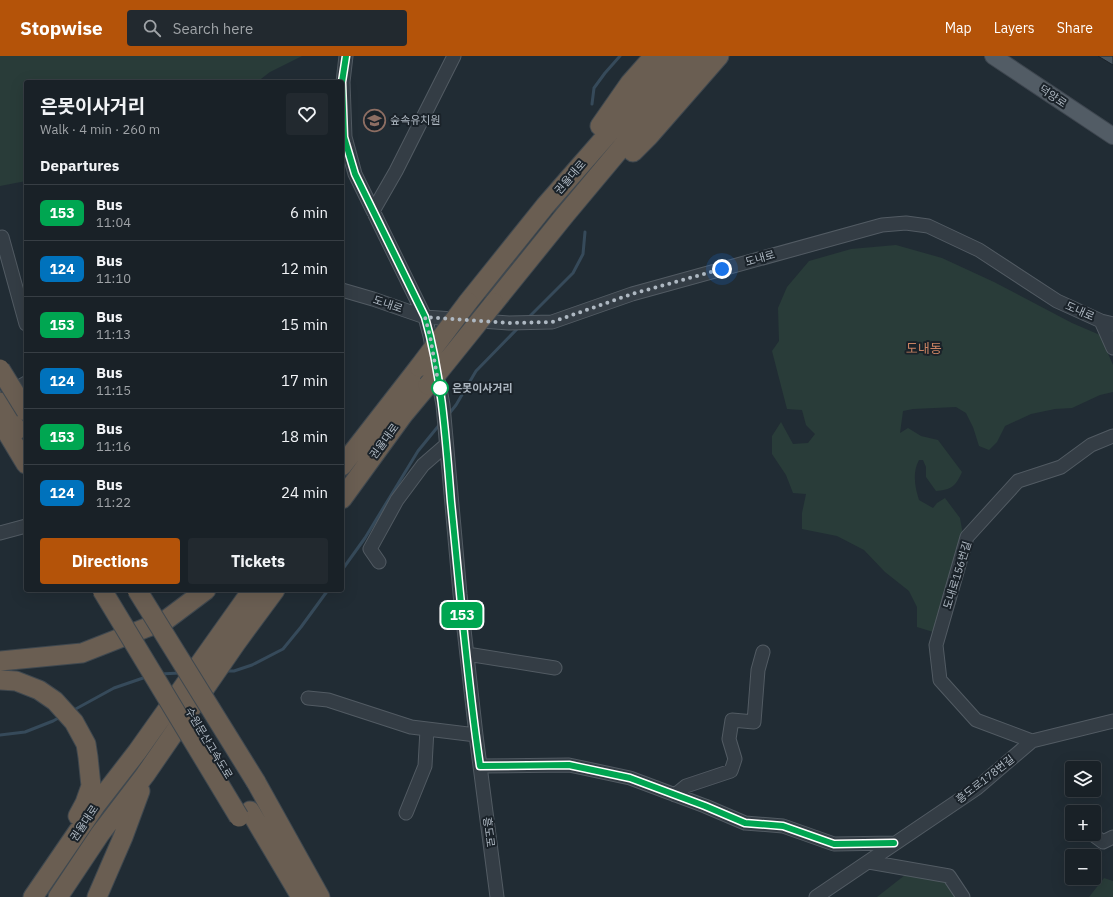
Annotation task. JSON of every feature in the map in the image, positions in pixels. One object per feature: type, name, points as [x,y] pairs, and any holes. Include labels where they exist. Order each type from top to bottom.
[{"type":"highway","points":[[524,231],[630,83],[654,56]]},
{"type":"highway","name":"권율대로","points":[[344,462],[349,452],[419,367],[524,231],[676,56]]},
{"type":"highway","name":"권율대로","points":[[344,495],[403,415],[538,248],[698,56]]},
{"type":"highway","points":[[538,248],[649,136],[719,56]]},
{"type":"highway","points":[[0,369],[24,408]]},
{"type":"highway","points":[[0,402],[24,441]]},
{"type":"highway","points":[[0,421],[24,461]]},
{"type":"highway","points":[[103,592],[245,814],[289,897]]},
{"type":"highway","name":"수원문산고속도로","points":[[116,592],[245,814],[301,897]]},
{"type":"highway","name":"수원문산고속도로","points":[[138,592],[256,782],[320,897]]},
{"type":"highway","points":[[0,661],[82,653],[166,620],[203,592]]},
{"type":"highway","name":"권율대로","points":[[35,895],[96,805],[137,752],[251,592]]},
{"type":"highway","name":"권율대로","points":[[58,897],[100,834],[145,775],[274,592]]},
{"type":"highway","points":[[0,680],[16,681],[39,690],[55,701],[74,722],[86,744],[91,786],[85,803],[35,895]]},
{"type":"highway","points":[[97,897],[123,838],[145,775]]},
{"type":"main road","name":"덕양로","points":[[993,56],[1113,136]]},
{"type":"street","name":"흥도로","points":[[342,80],[346,56]]},
{"type":"street","points":[[373,211],[396,171],[454,56]]},
{"type":"street","name":"흥도로","points":[[344,137],[355,174],[425,317],[430,336],[443,405],[467,654],[497,897]]},
{"type":"street","name":"도내로","points":[[344,291],[425,317],[509,323],[552,322],[632,294],[882,225],[906,222],[928,226],[979,250],[1056,301],[1107,323]]},
{"type":"street","points":[[2,237],[24,315]]},
{"type":"street","points":[[1107,323],[1113,348]]},
{"type":"street","points":[[0,398],[24,384]]},
{"type":"street","name":"도내로156번길","points":[[1032,741],[976,720],[940,680],[936,645],[967,537],[1018,481],[1061,467],[1091,445],[1113,436]]},
{"type":"street","points":[[379,562],[370,549],[397,500],[423,465],[446,442]]},
{"type":"street","points":[[0,533],[24,527]]},
{"type":"street","points":[[674,795],[686,786],[731,771],[735,759],[729,739],[732,720],[754,722],[758,670],[763,652]]},
{"type":"street","points":[[467,654],[555,668]]},
{"type":"street","points":[[308,698],[328,700],[411,727],[476,735]]},
{"type":"street","name":"흥도로178번길","points":[[816,897],[977,788],[1032,741],[1113,722]]},
{"type":"street","points":[[406,813],[425,766],[427,729]]},
{"type":"street","points":[[480,766],[569,765],[630,778],[705,806],[745,823],[783,826],[834,844],[894,843]]},
{"type":"street","points":[[1101,841],[1103,842],[1113,838]]},
{"type":"street","points":[[869,862],[949,876],[963,897]]},
{"type":"green space","points":[[0,56],[302,56],[270,72],[260,80],[24,80],[24,181],[0,186]]},
{"type":"green space","points":[[896,245],[942,258],[994,282],[1072,323],[1100,335],[1113,365],[1113,392],[1100,395],[1072,408],[1055,409],[1031,414],[1005,426],[997,442],[989,450],[979,446],[973,427],[966,413],[956,407],[913,409],[903,411],[900,433],[908,428],[921,436],[938,440],[962,472],[955,484],[946,490],[936,491],[926,477],[926,467],[923,460],[919,460],[915,470],[915,485],[919,500],[933,508],[937,503],[945,498],[960,518],[963,535],[933,632],[917,627],[917,607],[909,591],[885,572],[864,550],[837,536],[802,529],[802,513],[806,494],[793,493],[786,475],[772,454],[772,436],[781,422],[793,444],[808,443],[815,434],[806,425],[802,410],[787,409],[772,351],[779,341],[778,308],[787,287],[809,261],[851,249]]},
{"type":"green space","points":[[905,875],[961,884],[970,897],[877,897]]},
{"type":"green space","points":[[1104,878],[1113,881],[1113,897],[1089,897],[1098,885],[1101,885],[1101,882]]},
{"type":"building","points":[[1098,56],[1113,56],[1113,65]]},
{"type":"waterway","points":[[592,104],[594,88],[620,56]]},
{"type":"waterway","points":[[527,319],[573,273],[583,254],[585,232]]},
{"type":"waterway","points":[[448,415],[456,405],[476,371],[519,327]]},
{"type":"waterway","points":[[344,567],[365,538],[418,451],[440,424]]},
{"type":"waterway","points":[[226,671],[234,671],[252,665],[283,649],[327,592]]},
{"type":"waterway","points":[[160,674],[180,673]]},
{"type":"waterway","points":[[72,711],[114,688],[146,677]]},
{"type":"waterway","points":[[0,735],[25,732],[62,716]]},
{"type":"bus line","name":"153","points":[[342,80],[346,56]]},
{"type":"bus line","name":"153","points":[[344,137],[355,174],[425,317],[430,336],[443,405],[460,594],[480,766],[569,765],[630,778],[705,806],[745,823],[783,826],[834,844],[894,843]]},
{"type":"place","name":"숲속유치원","points":[[374,120]]},
{"type":"place","name":"은못이사거리","points":[[440,388]]},
{"type":"district","name":"도내동","points":[[924,348]]},
{"type":"route","points":[[440,388],[440,392],[425,317],[509,323],[552,322],[632,294],[722,269]]}]
